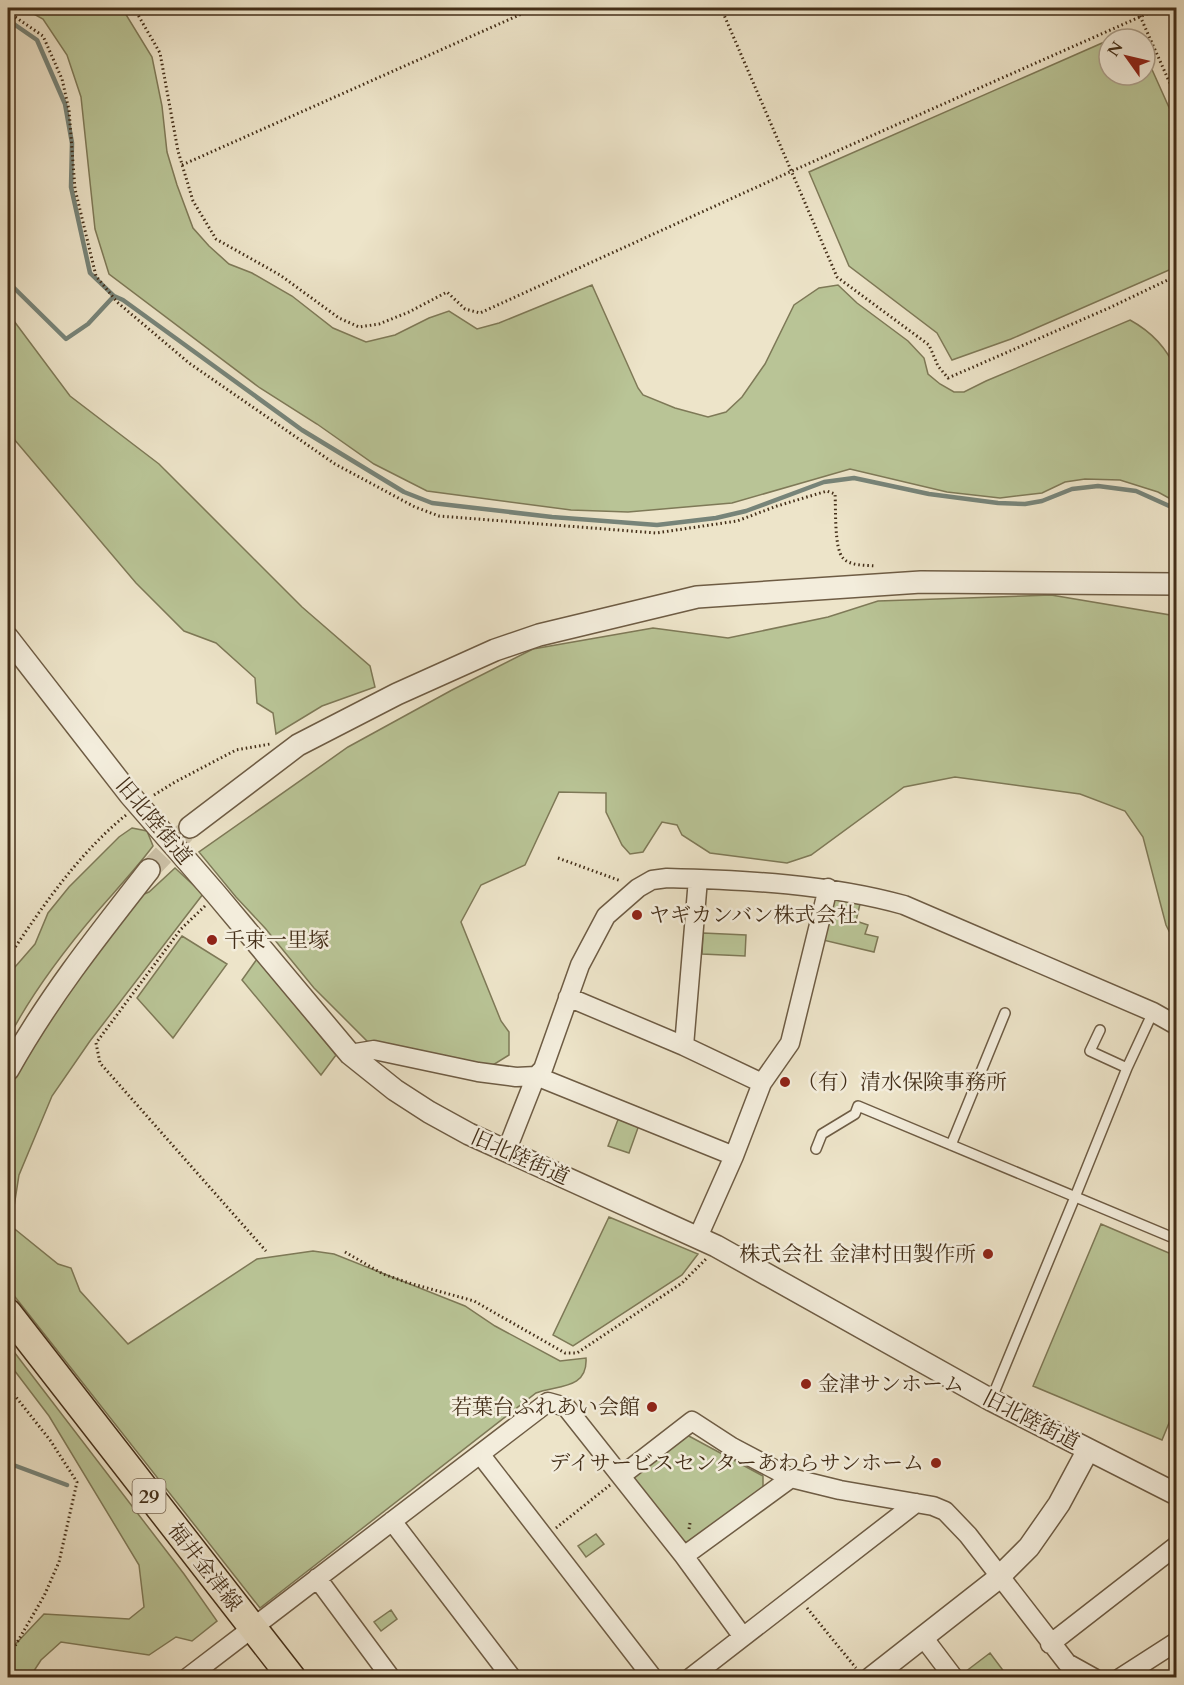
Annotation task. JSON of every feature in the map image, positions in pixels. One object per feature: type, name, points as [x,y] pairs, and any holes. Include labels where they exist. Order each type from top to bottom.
[{"type":"main road","name":"福井金津線","points":[[8,1313],[292,1677]]},
{"type":"street","points":[[190,827],[298,745],[397,694],[495,650],[539,635],[697,597],[921,582],[1176,584]]},
{"type":"street","name":"旧北陸街道","points":[[8,638],[130,795],[350,1054],[395,1090],[429,1112],[506,1152],[707,1241],[991,1400],[1176,1494]]},
{"type":"street","points":[[8,1070],[28,1033],[73,967],[149,870]]},
{"type":"street","points":[[684,1046],[698,879]]},
{"type":"street","points":[[506,1152],[536,1076],[543,1069],[580,965],[606,916],[638,888],[652,880],[698,879],[828,888],[868,895],[904,906],[1153,1012],[1176,1025]]},
{"type":"street","points":[[707,1241],[734,1156],[762,1083],[790,1043],[828,888]]},
{"type":"street","points":[[568,997],[684,1046],[762,1083]]},
{"type":"street","points":[[350,1054],[374,1050],[478,1072],[516,1077],[536,1076],[734,1156]]},
{"type":"street","points":[[187,1677],[548,1402],[566,1407],[684,1556],[743,1637]]},
{"type":"street","points":[[621,1476],[692,1421],[732,1447],[790,1478],[840,1490],[933,1506],[945,1511],[968,1535],[1050,1644],[1067,1663],[1094,1677]]},
{"type":"street","points":[[864,1673],[923,1637],[1000,1576],[1029,1547],[1041,1530],[1059,1504],[1088,1450]]},
{"type":"street","points":[[480,1455],[653,1677]]},
{"type":"street","points":[[684,1556],[790,1478]]},
{"type":"street","points":[[690,1677],[916,1503]]},
{"type":"street","points":[[392,1521],[512,1677]]},
{"type":"street","points":[[1050,1644],[1176,1546]]},
{"type":"street","points":[[317,1578],[391,1677]]},
{"type":"street","points":[[923,1637],[954,1677]]},
{"type":"street","points":[[1120,1677],[1176,1642]]},
{"type":"lane","points":[[991,1400],[1127,1068],[1153,1012]]},
{"type":"lane","points":[[951,1145],[1005,1013]]},
{"type":"lane","points":[[1100,1030],[1090,1051],[1127,1068]]},
{"type":"lane","points":[[816,1149],[822,1134],[855,1114],[858,1106],[1176,1239]]},
{"type":"path","points":[[134,8],[160,53],[182,165],[193,201],[216,239],[280,275],[339,318],[359,327],[379,324],[409,312],[447,292],[465,309],[480,313],[792,171],[1160,8]]},
{"type":"path","points":[[182,165],[535,8]]},
{"type":"path","points":[[721,8],[837,277],[929,345],[938,366],[948,378],[1109,308],[1176,276]]},
{"type":"path","points":[[8,12],[43,36],[62,79],[69,110],[75,189],[96,276],[117,302],[189,363],[335,464],[416,507],[439,516],[656,533],[737,521],[827,491],[835,494],[838,551],[844,559],[852,563],[882,567]]},
{"type":"path","points":[[1140,16],[1176,96]]},
{"type":"path","points":[[558,858],[638,888]]},
{"type":"path","points":[[216,894],[182,929],[96,1044],[100,1063],[266,1251]]},
{"type":"path","points":[[345,1252],[383,1274],[474,1301],[565,1353],[577,1353],[682,1283],[702,1265],[707,1241]]},
{"type":"path","points":[[8,1387],[50,1440],[77,1482],[59,1563],[44,1596],[8,1658]]},
{"type":"path","points":[[543,1538],[621,1476]]},
{"type":"path","points":[[689,1529],[690,1523]]},
{"type":"path","points":[[796,1595],[864,1673]]},
{"type":"green space","points":[[23,8],[122,8],[152,57],[162,106],[167,152],[193,228],[229,264],[252,273],[292,296],[333,328],[366,342],[395,335],[449,311],[477,329],[499,323],[592,285],[643,395],[675,408],[708,417],[726,412],[742,397],[765,364],[794,305],[819,288],[838,285],[857,303],[908,341],[924,358],[928,374],[954,392],[964,392],[1130,320],[1157,341],[1168,354],[1176,370],[1176,502],[1158,492],[1120,480],[1085,479],[1065,482],[1042,493],[1000,498],[947,492],[850,469],[732,503],[628,512],[571,510],[427,491],[374,464],[260,388],[109,274],[95,229],[81,97],[67,55],[43,19]]},
{"type":"green space","points":[[1097,45],[1097,87],[1157,87],[1157,81],[1176,123],[1176,267],[1011,339],[952,360],[937,333],[849,266],[809,172]]},
{"type":"green space","points":[[8,313],[70,396],[159,464],[302,607],[370,666],[375,687],[322,706],[276,734],[273,713],[257,703],[255,678],[216,643],[184,631],[136,583],[8,432]]},
{"type":"green space","points":[[1051,595],[1176,616],[1176,945],[1166,925],[1143,837],[1125,811],[1080,794],[955,777],[904,787],[811,855],[787,863],[710,853],[682,835],[677,825],[662,822],[643,852],[630,854],[622,845],[606,812],[606,793],[559,792],[525,865],[481,885],[461,922],[501,1021],[509,1032],[509,1055],[493,1065],[400,1052],[367,1041],[314,988],[199,852],[348,747],[533,649],[653,628],[728,638],[828,617],[878,601]]},
{"type":"green space","points":[[132,828],[147,831],[153,846],[60,958],[37,990],[8,1039],[8,975],[35,944],[48,913],[69,887],[119,837]]},
{"type":"green space","points":[[175,868],[203,894],[90,1041],[52,1096],[19,1175],[11,1226],[58,1264],[71,1268],[80,1291],[128,1344],[257,1259],[313,1251],[334,1254],[465,1306],[495,1326],[560,1361],[586,1358],[582,1376],[576,1381],[569,1385],[536,1393],[260,1608],[8,1288],[8,1091],[17,1071],[97,949],[134,898],[149,892]]},
{"type":"green space","points":[[836,898],[860,904],[856,921],[868,925],[865,934],[878,937],[874,952],[823,940],[831,905]]},
{"type":"green space","points":[[703,933],[746,935],[745,956],[702,954]]},
{"type":"green space","points":[[182,936],[227,964],[173,1038],[137,998]]},
{"type":"green space","points":[[257,959],[336,1055],[321,1075],[242,980]]},
{"type":"green space","points":[[619,1117],[639,1125],[629,1153],[608,1146]]},
{"type":"green space","points":[[609,1217],[698,1254],[682,1275],[573,1346],[553,1335]]},
{"type":"green space","points":[[1101,1224],[1176,1256],[1176,1406],[1162,1440],[1033,1386]]},
{"type":"green space","points":[[8,1344],[184,1574],[217,1621],[192,1641],[176,1637],[149,1655],[61,1642],[41,1660],[30,1677],[8,1677],[8,1652],[44,1614],[129,1619],[144,1607],[139,1565],[49,1416],[8,1362]]},
{"type":"green space","points":[[687,1435],[763,1476],[763,1489],[686,1549],[631,1479]]},
{"type":"green space","points":[[596,1534],[604,1544],[586,1557],[578,1546]]},
{"type":"green space","points":[[391,1610],[397,1619],[381,1631],[374,1622]]},
{"type":"green space","points":[[990,1653],[1008,1677],[963,1677],[961,1675]]},
{"type":"waterway","points":[[8,20],[37,40],[65,104],[72,143],[71,187],[90,273],[114,296]]},
{"type":"waterway","points":[[8,282],[66,339],[88,324],[114,296],[123,300],[302,430],[404,492],[432,503],[552,517],[657,525],[716,518],[746,511],[824,482],[854,478],[929,494],[998,503],[1025,504],[1042,501],[1072,489],[1098,486],[1136,491],[1176,509]]},
{"type":"waterway","points":[[8,1465],[8,1463],[67,1485]]},
{"type":"tunnel","points":[[149,870],[190,827]]},
{"type":"place","name":"ヤギカンバン株式会社","points":[[637,915]]},
{"type":"place","name":"千束一里塚","points":[[212,940]]},
{"type":"place","name":"（有）清水保険事務所","points":[[785,1082]]},
{"type":"place","name":"株式会社 金津村田製作所","points":[[988,1254]]},
{"type":"place","name":"金津サンホーム","points":[[806,1384]]},
{"type":"place","name":"若葉台ふれあい会館","points":[[652,1407]]},
{"type":"place","name":"デイサービスセンターあわらサンホーム","points":[[936,1463]]}]
